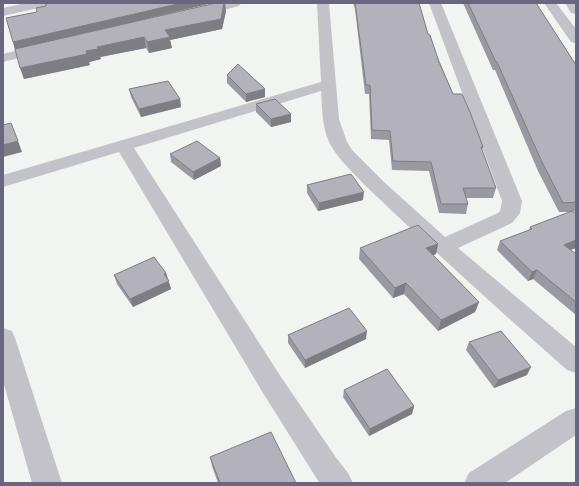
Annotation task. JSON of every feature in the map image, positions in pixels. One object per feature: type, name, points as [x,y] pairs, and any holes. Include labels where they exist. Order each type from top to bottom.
[{"type":"street","points":[[3,12],[41,3]]},
{"type":"street","points":[[187,15],[235,3]]},
{"type":"street","points":[[323,3],[334,130],[338,142],[346,154],[377,186],[442,247],[576,362]]},
{"type":"street","points":[[435,3],[451,41],[512,202],[510,213],[505,218],[442,247]]},
{"type":"street","points":[[550,3],[576,40]]},
{"type":"street","points":[[571,3],[576,10]]},
{"type":"street","points":[[3,58],[57,45]]},
{"type":"street","points":[[3,181],[329,84]]},
{"type":"street","points":[[124,145],[280,398],[338,483]]},
{"type":"street","points":[[3,338],[47,483]]},
{"type":"street","points":[[479,483],[576,420]]},
{"type":"building","points":[[46,3],[182,3],[13,42],[6,18],[37,12],[36,8],[46,6]]},
{"type":"building","points":[[216,3],[224,3],[221,19],[165,30],[170,37],[147,42],[144,37],[97,47],[98,49],[86,51],[87,54],[20,68],[15,49]]},
{"type":"building","points":[[355,3],[419,3],[428,34],[430,35],[439,62],[453,94],[462,94],[470,112],[496,188],[463,188],[468,204],[441,204],[431,162],[393,161],[390,131],[372,130],[370,85],[366,85]]},
{"type":"building","points":[[468,3],[536,3],[576,65],[576,202],[563,203],[542,162],[497,62]]},
{"type":"building","points":[[238,64],[265,89],[246,94],[227,75]]},
{"type":"building","points":[[168,81],[180,99],[139,109],[129,89]]},
{"type":"building","points":[[275,99],[291,114],[271,119],[256,104]]},
{"type":"building","points":[[11,123],[18,141],[3,145],[3,125]]},
{"type":"building","points":[[197,141],[220,158],[193,172],[170,154]]},
{"type":"building","points":[[351,174],[364,192],[319,203],[307,185]]},
{"type":"building","points":[[572,211],[576,214],[576,240],[564,245],[576,254],[576,302],[537,270],[532,272],[500,241],[532,229],[530,227]]},
{"type":"building","points":[[418,225],[438,244],[426,248],[479,302],[441,320],[406,283],[395,288],[360,248]]},
{"type":"building","points":[[154,257],[166,273],[164,274],[169,281],[130,299],[114,275]]},
{"type":"building","points":[[349,308],[367,331],[305,360],[288,335]]},
{"type":"building","points":[[501,331],[531,367],[498,380],[469,342]]},
{"type":"building","points":[[387,369],[414,406],[370,429],[344,390]]},
{"type":"building","points":[[271,432],[296,483],[220,483],[210,457]]}]
